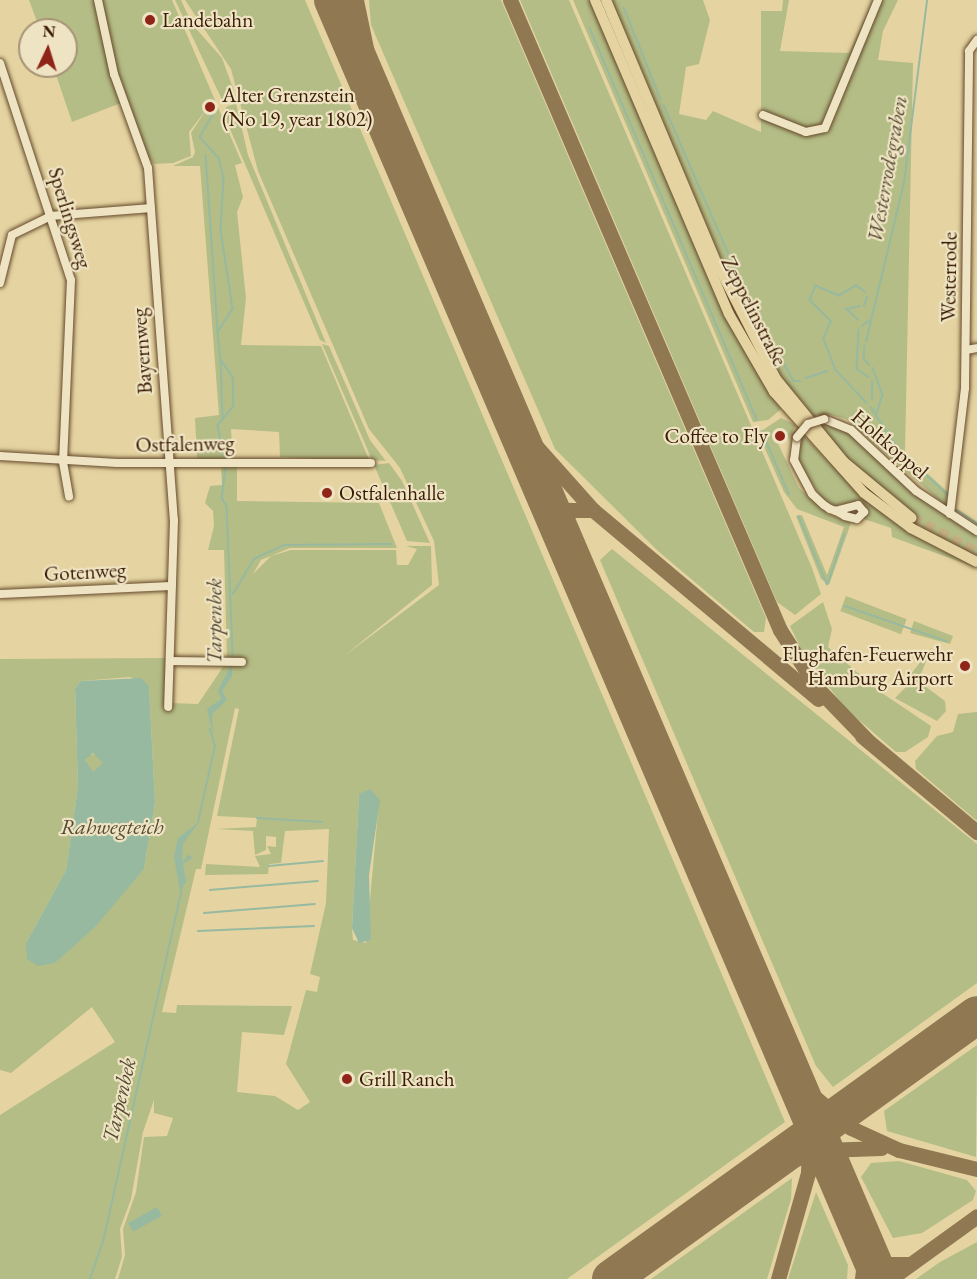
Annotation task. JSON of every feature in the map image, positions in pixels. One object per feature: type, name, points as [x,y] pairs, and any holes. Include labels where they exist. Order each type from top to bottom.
[{"type":"highway","name":"Zeppelinstraße","points":[[595,0],[729,314],[774,392],[864,493],[911,528],[977,562]]},
{"type":"highway","name":"Zeppelinstraße","points":[[606,0],[717,264],[776,379],[843,461],[912,518]]},
{"type":"street","name":"Bayernweg","points":[[98,0],[114,74],[148,166],[167,463],[172,586],[172,661],[168,707]]},
{"type":"street","points":[[763,115],[806,132],[825,128],[878,0]]},
{"type":"street","name":"Westerrode","points":[[950,514],[959,465],[966,350],[975,40]]},
{"type":"street","name":"Sperlingsweg","points":[[0,63],[51,216],[73,297],[63,462],[69,496]]},
{"type":"street","points":[[0,283],[11,236],[51,216],[151,208]]},
{"type":"street","points":[[966,350],[977,348]]},
{"type":"street","name":"Holtkoppel","points":[[836,511],[801,479],[794,460],[796,437],[808,424],[824,419],[851,430],[904,481],[977,531]]},
{"type":"street","name":"Ostfalenweg","points":[[0,456],[63,462],[229,461],[371,464]]},
{"type":"street","name":"Gotenweg","points":[[0,594],[172,586]]},
{"type":"street","points":[[172,661],[236,662]]},
{"type":"shaded area","points":[[29,0],[172,0],[242,163],[235,165],[243,197],[237,212],[246,298],[241,345],[321,346],[370,462],[280,457],[279,432],[231,429],[233,459],[178,461],[197,458],[195,418],[219,415],[200,166],[173,166],[193,157],[195,152],[191,133],[206,110],[189,132],[191,156],[173,163],[154,164],[148,157],[126,101],[72,122],[57,78],[78,78],[78,18],[36,18]]},
{"type":"shaded area","points":[[175,0],[181,0],[192,24],[222,58],[234,91],[224,104]]},
{"type":"shaded area","points":[[185,0],[305,0],[785,1122],[567,1279],[118,1279],[125,1255],[123,1229],[136,1192],[144,1137],[167,1136],[173,1118],[154,1113],[154,1100],[143,1132],[131,1199],[120,1229],[122,1257],[115,1279],[0,1279],[0,1115],[115,1042],[92,1007],[11,1073],[0,1070],[0,659],[166,658],[171,703],[198,704],[227,661],[224,550],[208,550],[214,526],[213,511],[205,503],[210,486],[222,485],[221,467],[237,466],[237,501],[379,503],[397,548],[290,548],[261,560],[253,574],[271,556],[291,550],[396,550],[397,565],[408,565],[417,549],[406,546],[431,546],[432,585],[344,656],[439,585],[434,541],[400,468],[369,429],[258,171],[231,69]],"holes":[[[130,677],[149,686],[155,803],[144,869],[55,963],[26,943],[66,870],[78,787],[75,688],[81,681]],[[235,708],[239,709],[217,816],[257,818],[256,827],[216,829],[253,831],[255,855],[266,850],[266,836],[276,837],[276,847],[267,846],[271,854],[255,856],[260,867],[206,864],[205,875],[268,874],[269,864],[281,863],[285,831],[329,829],[326,903],[310,974],[320,977],[317,992],[306,990],[286,1064],[310,1102],[298,1110],[275,1096],[237,1092],[242,1032],[284,1035],[292,1006],[177,1005],[176,1013],[162,1012],[196,869],[201,869]],[[359,794],[378,812],[366,943],[353,940]]]},
{"type":"shaded area","points":[[369,0],[501,0],[766,618],[764,632],[754,632],[658,551],[555,449],[371,25]]},
{"type":"shaded area","points":[[520,0],[569,0],[812,568],[821,594],[795,615],[777,602]]},
{"type":"shaded area","points":[[573,0],[590,0],[764,384],[781,409],[768,420],[753,422]]},
{"type":"shaded area","points":[[612,0],[703,0],[710,20],[699,64],[686,67],[679,114],[706,120],[713,111],[761,132],[761,11],[782,11],[783,0],[789,0],[780,51],[849,53],[873,0],[898,0],[883,31],[878,60],[913,63],[905,453],[951,495],[946,506],[846,419],[827,414],[810,417],[778,371],[732,285]]},
{"type":"shaded area","points":[[236,103],[248,155],[326,343],[320,340],[227,122],[226,107]]},
{"type":"shaded area","points":[[322,344],[329,346],[370,440],[386,461],[372,460]]},
{"type":"shaded area","points":[[781,418],[796,425],[788,439],[782,430],[774,435],[799,488],[828,514],[851,523],[829,585],[821,579],[796,516],[802,515],[827,575],[844,527],[797,509],[784,492],[758,433]]},
{"type":"shaded area","points":[[831,423],[858,438],[914,493],[977,534],[977,559],[930,535],[846,457],[818,426]]},
{"type":"shaded area","points":[[803,435],[861,495],[977,568],[892,537],[891,528],[864,519],[867,508],[860,501],[835,506],[822,499],[797,460]]},
{"type":"shaded area","points":[[389,463],[402,481],[430,543],[407,541],[374,465]]},
{"type":"shaded area","points":[[612,549],[977,844],[977,983],[833,1087],[816,1066],[600,560]]},
{"type":"shaded area","points":[[846,596],[907,619],[901,634],[840,611]]},
{"type":"shaded area","points":[[823,602],[832,629],[828,647],[879,691],[931,726],[928,737],[905,752],[896,752],[845,708],[803,653],[790,626]]},
{"type":"shaded area","points":[[914,621],[953,636],[950,644],[910,633]]},
{"type":"shaded area","points":[[932,647],[918,681],[945,701],[946,711],[937,721],[895,698],[915,678],[911,674]]},
{"type":"shaded area","points":[[977,712],[977,821],[916,769],[915,761],[937,736],[953,732],[958,714]]},
{"type":"shaded area","points":[[94,754],[100,757],[103,763],[100,769],[94,772],[88,769],[85,763],[88,757]]},
{"type":"shaded area","points":[[977,1045],[976,1157],[887,1131],[884,1111]]},
{"type":"shaded area","points":[[899,1161],[967,1180],[976,1191],[973,1200],[922,1233],[893,1238],[861,1177],[871,1163]]},
{"type":"shaded area","points":[[792,1178],[791,1199],[767,1279],[651,1279]]},
{"type":"shaded area","points":[[816,1192],[848,1265],[847,1279],[788,1279]]},
{"type":"shaded area","points":[[977,1242],[977,1279],[916,1279],[940,1262]]},
{"type":"water","points":[[232,664],[232,676],[222,691],[227,700],[212,714],[213,735],[207,709],[221,699],[218,690]]},
{"type":"water","name":"Rahwegteich","points":[[141,678],[149,686],[155,803],[144,869],[95,927],[55,963],[38,966],[27,959],[26,943],[66,870],[78,787],[75,688],[81,681]],"holes":[[[93,753],[103,763],[93,772],[85,760]]]},
{"type":"water","points":[[370,789],[380,800],[369,875],[371,940],[359,943],[352,928],[359,794]]},
{"type":"water","points":[[199,822],[183,844],[182,862],[189,854],[192,858],[183,864],[186,882],[180,892],[174,857],[178,838]]},
{"type":"water","points":[[157,1207],[162,1216],[133,1232],[128,1223]]},
{"type":"waterway","name":"Westerrodegraben","points":[[866,342],[904,183],[927,0]]},
{"type":"waterway","points":[[624,7],[661,99]]},
{"type":"waterway","points":[[590,28],[757,420]]},
{"type":"waterway","points":[[664,105],[752,307],[794,381],[800,381]]},
{"type":"waterway","name":"Tarpenbek","points":[[215,112],[200,137],[219,158],[224,178],[221,230],[233,309],[218,332],[221,360],[233,377],[234,406],[218,426],[225,459]]},
{"type":"waterway","points":[[206,155],[218,330]]},
{"type":"waterway","points":[[865,292],[856,286],[839,296],[816,286],[810,300],[831,321],[824,339],[836,370],[867,403]]},
{"type":"waterway","points":[[864,306],[867,297]]},
{"type":"waterway","points":[[858,320],[846,309],[860,306]]},
{"type":"waterway","points":[[862,326],[870,320]]},
{"type":"waterway","points":[[859,330],[857,369],[869,377]]},
{"type":"waterway","name":"Westerrodegraben","points":[[865,346],[864,359],[870,365]]},
{"type":"waterway","points":[[221,361],[223,419]]},
{"type":"waterway","name":"Westerrodegraben","points":[[873,368],[883,395],[877,413]]},
{"type":"waterway","points":[[806,378],[827,371]]},
{"type":"waterway","points":[[872,382],[872,400]]},
{"type":"waterway","points":[[871,407],[897,447],[948,495]]},
{"type":"waterway","points":[[762,431],[789,494]]},
{"type":"waterway","name":"Tarpenbek","points":[[226,467],[222,498],[227,506],[233,657]]},
{"type":"waterway","points":[[957,510],[977,523]]},
{"type":"waterway","points":[[799,516],[827,584]]},
{"type":"waterway","points":[[828,583],[844,535]]},
{"type":"waterway","points":[[233,594],[254,559],[284,545],[391,544]]},
{"type":"waterway","points":[[845,606],[946,641]]},
{"type":"waterway","name":"Tarpenbek","points":[[198,822],[215,746],[210,730]]},
{"type":"waterway","points":[[257,818],[322,822]]},
{"type":"waterway","points":[[269,866],[323,861]]},
{"type":"waterway","points":[[210,890],[318,881]]},
{"type":"waterway","name":"Tarpenbek","points":[[90,1279],[103,1242],[181,892]]},
{"type":"waterway","points":[[204,913],[315,904]]},
{"type":"waterway","points":[[198,931],[314,926]]},
{"type":"taxiway","points":[[356,0],[378,105]]},
{"type":"taxiway","points":[[510,0],[780,630],[818,689],[868,741]]},
{"type":"taxiway","points":[[490,367],[535,445],[593,510],[818,699]]},
{"type":"taxiway","points":[[561,533],[570,510],[593,510]]},
{"type":"taxiway","points":[[862,736],[977,832]]},
{"type":"taxiway","points":[[782,1050],[811,1094],[851,1128],[899,1150],[977,1169]]},
{"type":"taxiway","points":[[778,1279],[808,1173],[809,1136],[800,1094]]},
{"type":"taxiway","points":[[763,1169],[824,1150],[881,1148]]},
{"type":"taxiway","points":[[890,1279],[977,1216]]},
{"type":"taxiway","points":[[858,1228],[865,1254],[862,1279]]},
{"type":"taxiway","points":[[866,1246],[883,1264],[910,1264]]},
{"type":"runway","points":[[333,0],[880,1279]]},
{"type":"runway","points":[[611,1279],[977,1015]]},
{"type":"tunnel","points":[[912,518],[977,552]]},
{"type":"place","name":"Landebahn","points":[[150,20]]},
{"type":"place","name":"Alter Grenzstein (No 19, year 1802)","points":[[210,107]]},
{"type":"place","name":"Coffee to Fly","points":[[780,436]]},
{"type":"place","name":"Ostfalenhalle","points":[[327,493]]},
{"type":"place","name":"Flughafen-Feuerwehr Hamburg Airport","points":[[965,666]]},
{"type":"place","name":"Grill Ranch","points":[[347,1079]]}]
